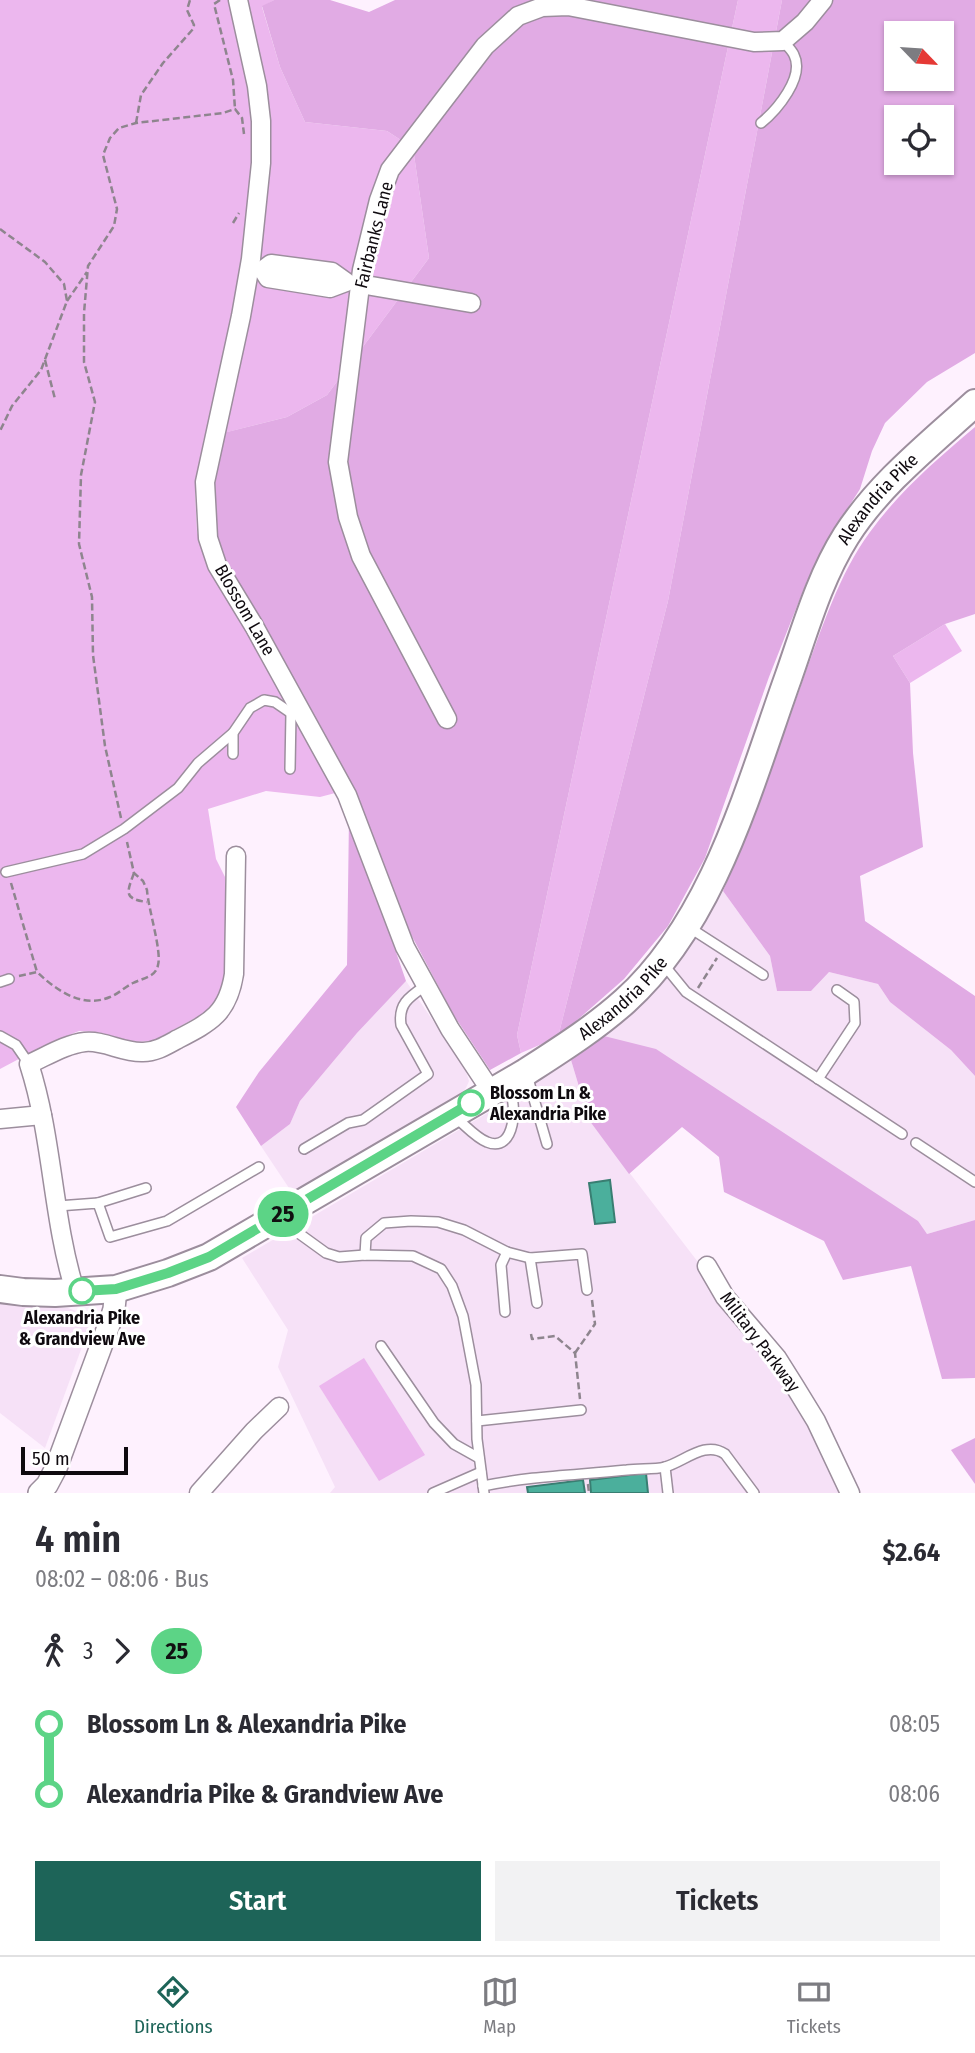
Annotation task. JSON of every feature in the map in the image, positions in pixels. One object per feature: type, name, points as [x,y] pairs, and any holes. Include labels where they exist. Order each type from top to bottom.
[{"type":"main road","name":"Alexandria Pike","points":[[0,1289],[23,1292],[116,1289],[209,1257],[574,1041],[627,1000],[661,960],[702,900],[721,859],[824,578],[846,537],[867,506],[975,403]]},
{"type":"street","name":"Blossom Lane","points":[[238,0],[257,86],[261,121],[256,268],[208,461],[205,482],[208,538],[217,565],[254,626],[295,710],[347,795],[405,947],[425,986],[450,1029],[507,1082]]},
{"type":"street","points":[[783,41],[805,22],[823,0]]},
{"type":"street","name":"Fairbanks Lane","points":[[447,719],[361,556],[348,517],[338,462],[353,283],[390,170],[485,46],[518,16],[542,4],[568,6],[754,42],[783,41]]},
{"type":"street","points":[[256,268],[268,278],[330,288],[353,283],[471,303]]},
{"type":"street","points":[[75,1291],[65,1261],[40,1096],[29,1064],[83,1042],[142,1052],[152,1051],[207,1023],[218,1014],[232,990],[234,974],[236,856]]},
{"type":"street","points":[[0,1119],[43,1115]]},
{"type":"street","name":"Military Parkway","points":[[707,1266],[725,1297],[777,1358],[816,1421],[850,1493]]},
{"type":"street","points":[[39,1493],[47,1485],[60,1456],[110,1322],[116,1289]]},
{"type":"street","points":[[199,1493],[249,1436],[279,1407]]},
{"type":"lane","points":[[761,123],[778,109],[797,73],[795,56],[783,41]]},
{"type":"lane","points":[[6,872],[83,854],[124,830],[178,788],[198,763],[233,733],[250,708],[264,701],[275,702],[295,710],[290,769]]},
{"type":"lane","points":[[233,733],[233,754]]},
{"type":"lane","points":[[685,925],[763,975]]},
{"type":"lane","points":[[661,960],[686,992],[902,1134]]},
{"type":"lane","points":[[304,1149],[348,1123],[363,1120],[428,1074],[401,1025],[400,1016],[406,999],[425,986]]},
{"type":"lane","points":[[818,1079],[855,1023],[854,1002],[837,990]]},
{"type":"lane","points":[[0,1036],[16,1045],[29,1064]]},
{"type":"lane","points":[[451,1114],[486,1142],[497,1143],[503,1140],[514,1121],[512,1093],[507,1082]]},
{"type":"lane","points":[[507,1082],[547,1144]]},
{"type":"lane","points":[[916,1143],[975,1182]]},
{"type":"lane","points":[[98,1203],[110,1237],[167,1221],[259,1167]]},
{"type":"lane","points":[[58,1206],[98,1203],[146,1188]]},
{"type":"lane","points":[[277,1218],[326,1253],[339,1257],[413,1255],[441,1269],[452,1286],[463,1316],[475,1385],[477,1439],[483,1490],[562,1476],[665,1467],[705,1450],[719,1450],[725,1454],[754,1493]]},
{"type":"lane","points":[[365,1255],[366,1238],[384,1223],[438,1223],[464,1230],[507,1252],[530,1258],[582,1254],[586,1290]]},
{"type":"lane","points":[[505,1312],[501,1265],[507,1252]]},
{"type":"lane","points":[[530,1258],[537,1303]]},
{"type":"lane","points":[[381,1346],[434,1423],[454,1444],[480,1458]]},
{"type":"lane","points":[[477,1421],[581,1410]]},
{"type":"lane","points":[[665,1467],[668,1493]]},
{"type":"lane","points":[[433,1493],[481,1472]]},
{"type":"path","points":[[136,123],[141,95],[163,62],[193,29],[194,25],[187,10],[190,0]]},
{"type":"path","points":[[220,0],[214,2],[233,80],[235,109],[242,117],[244,134]]},
{"type":"path","points":[[6,872],[16,895],[37,972],[54,988],[72,998],[108,998],[153,975],[159,964],[147,890],[143,881],[134,873],[105,746],[93,655],[92,597],[79,544],[81,475],[95,402],[85,362],[84,313],[88,266],[114,226],[117,209],[103,155],[110,138],[119,128],[136,123],[223,113],[235,109]]},
{"type":"path","points":[[233,223],[243,207]]},
{"type":"path","points":[[0,229],[45,262],[64,284],[67,301]]},
{"type":"path","points":[[0,431],[12,406],[41,370],[67,301],[88,271]]},
{"type":"path","points":[[45,360],[55,399]]},
{"type":"path","points":[[134,873],[127,890],[129,895],[135,900],[148,902]]},
{"type":"path","points":[[693,997],[722,949]]},
{"type":"path","points":[[4,980],[37,972]]},
{"type":"path","points":[[581,1410],[575,1353],[595,1324],[592,1298],[586,1290]]},
{"type":"path","points":[[531,1334],[533,1339],[555,1336],[575,1353]]},
{"type":"shaded area","points":[[0,0],[274,0],[262,7],[280,67],[305,122],[387,131],[413,148],[429,258],[327,395],[287,417],[204,438],[195,492],[197,532],[216,575],[339,792],[320,797],[266,791],[208,809],[216,859],[225,877],[226,969],[219,996],[208,1011],[153,1041],[135,1042],[97,1032],[79,1031],[47,1044],[0,1069]]},
{"type":"shaded area","points":[[274,0],[330,0],[369,12],[395,0],[738,0],[517,1035],[521,1053],[490,1070],[453,1014],[406,925],[343,767],[218,547],[213,514],[215,473],[223,433],[287,417],[327,395],[429,258],[413,148],[387,131],[305,122],[280,67],[262,6]]},
{"type":"shaded area","points":[[738,0],[782,0],[668,601],[558,1037],[521,1053],[517,1035]]},
{"type":"shaded area","points":[[782,0],[975,0],[975,353],[927,382],[885,423],[872,451],[860,489],[832,533],[807,581],[769,677],[705,858],[668,926],[624,979],[558,1037],[668,601]]},
{"type":"shaded area","points":[[975,427],[975,614],[945,624],[893,656],[910,683],[913,753],[923,847],[860,876],[865,921],[975,996],[975,1076],[951,1050],[890,1002],[878,984],[829,972],[811,991],[777,991],[770,956],[723,891],[825,621],[849,565],[893,503]]},
{"type":"shaded area","points":[[945,624],[962,651],[910,683],[893,656]]},
{"type":"shaded area","points":[[349,816],[406,981],[357,1033],[300,1101],[290,1124],[261,1146],[236,1107],[259,1072],[347,965]]},
{"type":"shaded area","points":[[723,891],[770,956],[777,991],[829,972],[878,984],[890,1002],[951,1050],[975,1076],[975,1220],[927,1234],[604,1036],[648,998],[684,955]]},
{"type":"shaded area","points":[[406,981],[465,1068],[469,1081],[466,1088],[459,1096],[293,1194],[261,1146],[290,1124],[300,1101],[357,1033]]},
{"type":"shaded area","points":[[604,1036],[656,1049],[918,1221],[927,1234],[975,1220],[975,1378],[942,1379],[911,1266],[843,1280],[824,1241],[724,1192],[719,1157],[682,1127],[629,1174],[589,1120],[571,1060]]},
{"type":"shaded area","points":[[571,1060],[589,1120],[701,1266],[744,1335],[794,1393],[842,1493],[330,1493],[335,1487],[278,1367],[288,1330],[242,1258],[496,1108]]},
{"type":"shaded area","points":[[610,1180],[615,1222],[595,1224],[589,1183]]},
{"type":"shaded area","points":[[0,1303],[68,1308],[76,1311],[90,1325],[45,1448],[0,1413]]},
{"type":"shaded area","points":[[364,1358],[425,1455],[379,1481],[319,1386]]},
{"type":"shaded area","points":[[975,1438],[975,1484],[951,1450]]},
{"type":"shaded area","points":[[646,1473],[648,1493],[591,1493],[590,1480]]},
{"type":"shaded area","points":[[583,1480],[585,1493],[528,1493],[527,1487]]},
{"type":"bus line","name":"25","points":[[82,1291],[116,1289],[185,1268],[209,1257],[471,1103]]},
{"type":"place","name":"Blossom Ln & Alexandria Pike","points":[[471,1103]]},
{"type":"place","name":"Alexandria Pike & Grandview Ave","points":[[82,1291]]}]
